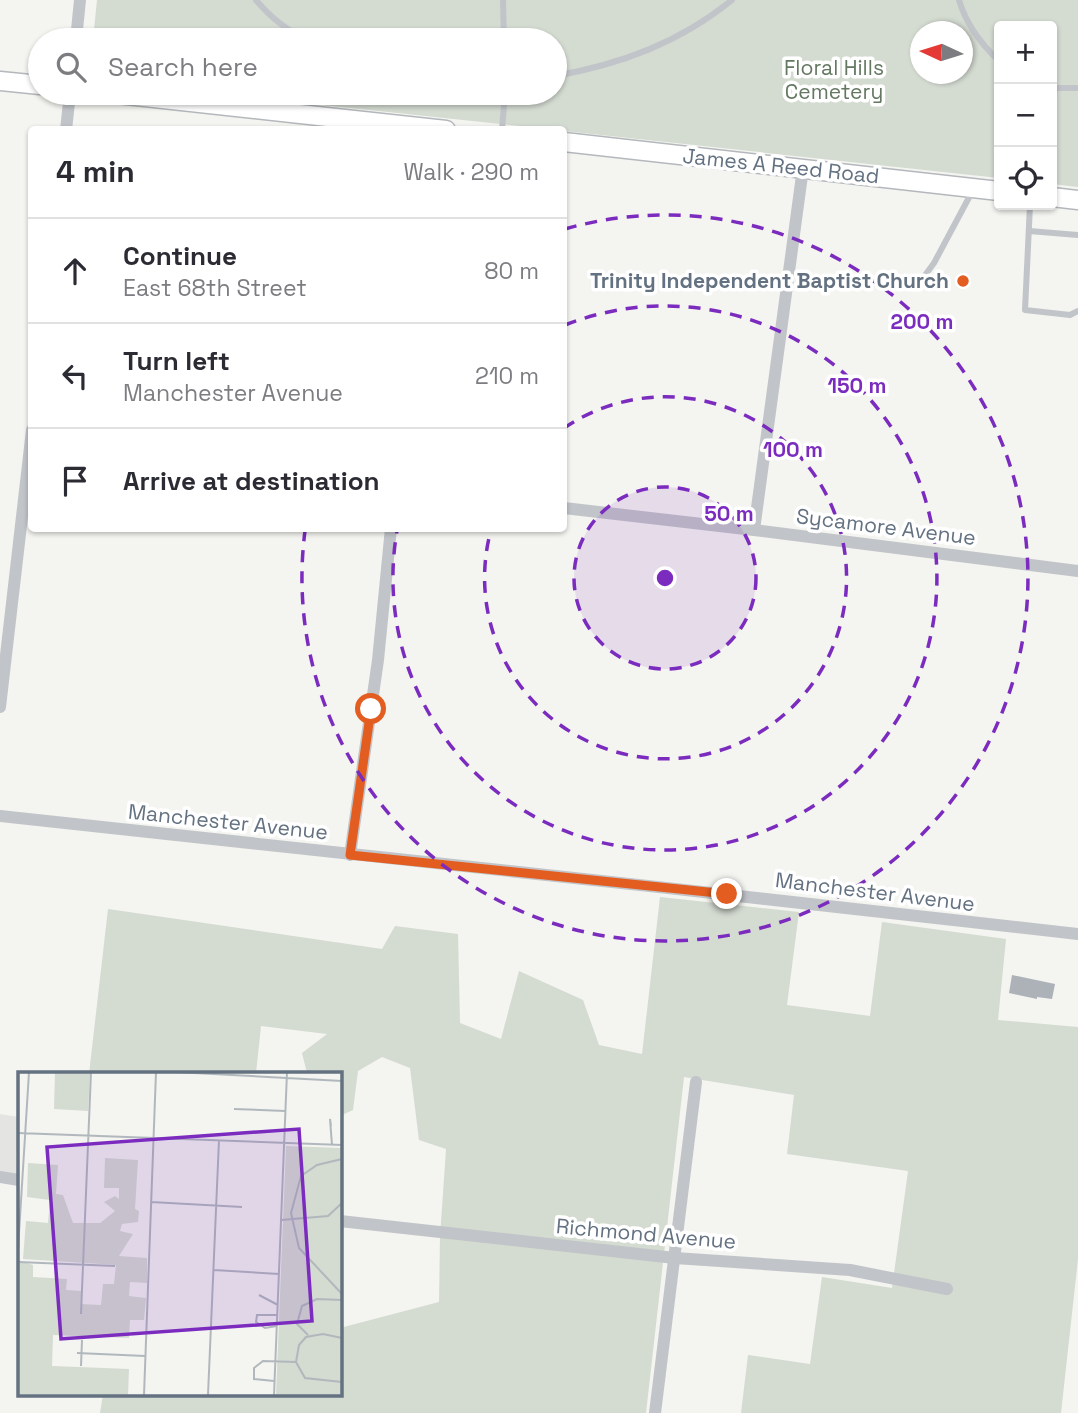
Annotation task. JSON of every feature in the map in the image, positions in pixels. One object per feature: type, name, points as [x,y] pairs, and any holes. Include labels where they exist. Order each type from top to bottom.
[{"type":"street","points":[[77,28],[80,0]]},
{"type":"street","points":[[0,81],[28,84]]},
{"type":"street","points":[[66,126],[69,105]]},
{"type":"street","points":[[218,105],[409,126]]},
{"type":"street","name":"James A Reed Road","points":[[567,142],[994,190]]},
{"type":"street","points":[[754,530],[803,168]]},
{"type":"street","points":[[1057,198],[1078,200]]},
{"type":"street","points":[[0,707],[28,469]]},
{"type":"street","name":"Sycamore Avenue","points":[[567,508],[1078,571]]},
{"type":"street","points":[[350,855],[378,660],[391,532]]},
{"type":"street","name":"Manchester Avenue","points":[[0,816],[1078,934]]},
{"type":"street","points":[[655,1413],[696,1082]]},
{"type":"street","points":[[0,1177],[18,1180]]},
{"type":"street","name":"Richmond Avenue","points":[[341,1221],[675,1258],[850,1270],[947,1289]]},
{"type":"lane","points":[[256,0],[288,28]]},
{"type":"lane","points":[[503,0],[504,28]]},
{"type":"lane","points":[[567,74],[628,59],[663,44],[694,27],[732,0]]},
{"type":"lane","points":[[960,0],[971,29],[994,56]]},
{"type":"lane","points":[[1057,88],[1078,88]]},
{"type":"lane","points":[[502,126],[504,105]]},
{"type":"lane","points":[[912,286],[923,278],[934,263],[974,188]]},
{"type":"lane","points":[[1030,210],[1025,310],[1062,315],[1078,311]]},
{"type":"lane","points":[[1029,231],[1078,235]]},
{"type":"shaded area","points":[[0,1114],[18,1117],[18,1175],[0,1172]]},
{"type":"green space","name":"Floral Hills Cemetery","points":[[97,0],[1078,0],[1078,187],[1057,185],[1057,21],[994,21],[994,177],[567,131],[567,126],[520,126],[321,105],[567,105],[567,28],[94,28]]},
{"type":"green space","points":[[660,897],[799,912],[787,1005],[870,1016],[882,922],[1006,939],[998,1020],[1078,1027],[1078,1259],[1061,1413],[741,1413],[748,1355],[810,1364],[822,1277],[892,1288],[908,1171],[787,1154],[794,1095],[684,1077],[646,1413],[100,1413],[103,1396],[341,1396],[341,1328],[439,1302],[446,1149],[419,1140],[410,1068],[382,1057],[358,1071],[353,1110],[341,1116],[341,1072],[307,1072],[302,1053],[327,1034],[261,1026],[256,1072],[89,1072],[108,909],[382,949],[395,926],[458,934],[460,1023],[501,1039],[519,971],[583,1000],[599,1045],[642,1054]]},
{"type":"building","points":[[1012,975],[1055,984],[1052,999],[1009,993]]},
{"type":"place","name":"Trinity Independent Baptist Church","points":[[963,281]]},
{"type":"route","points":[[371,709],[350,855],[727,894]]}]
